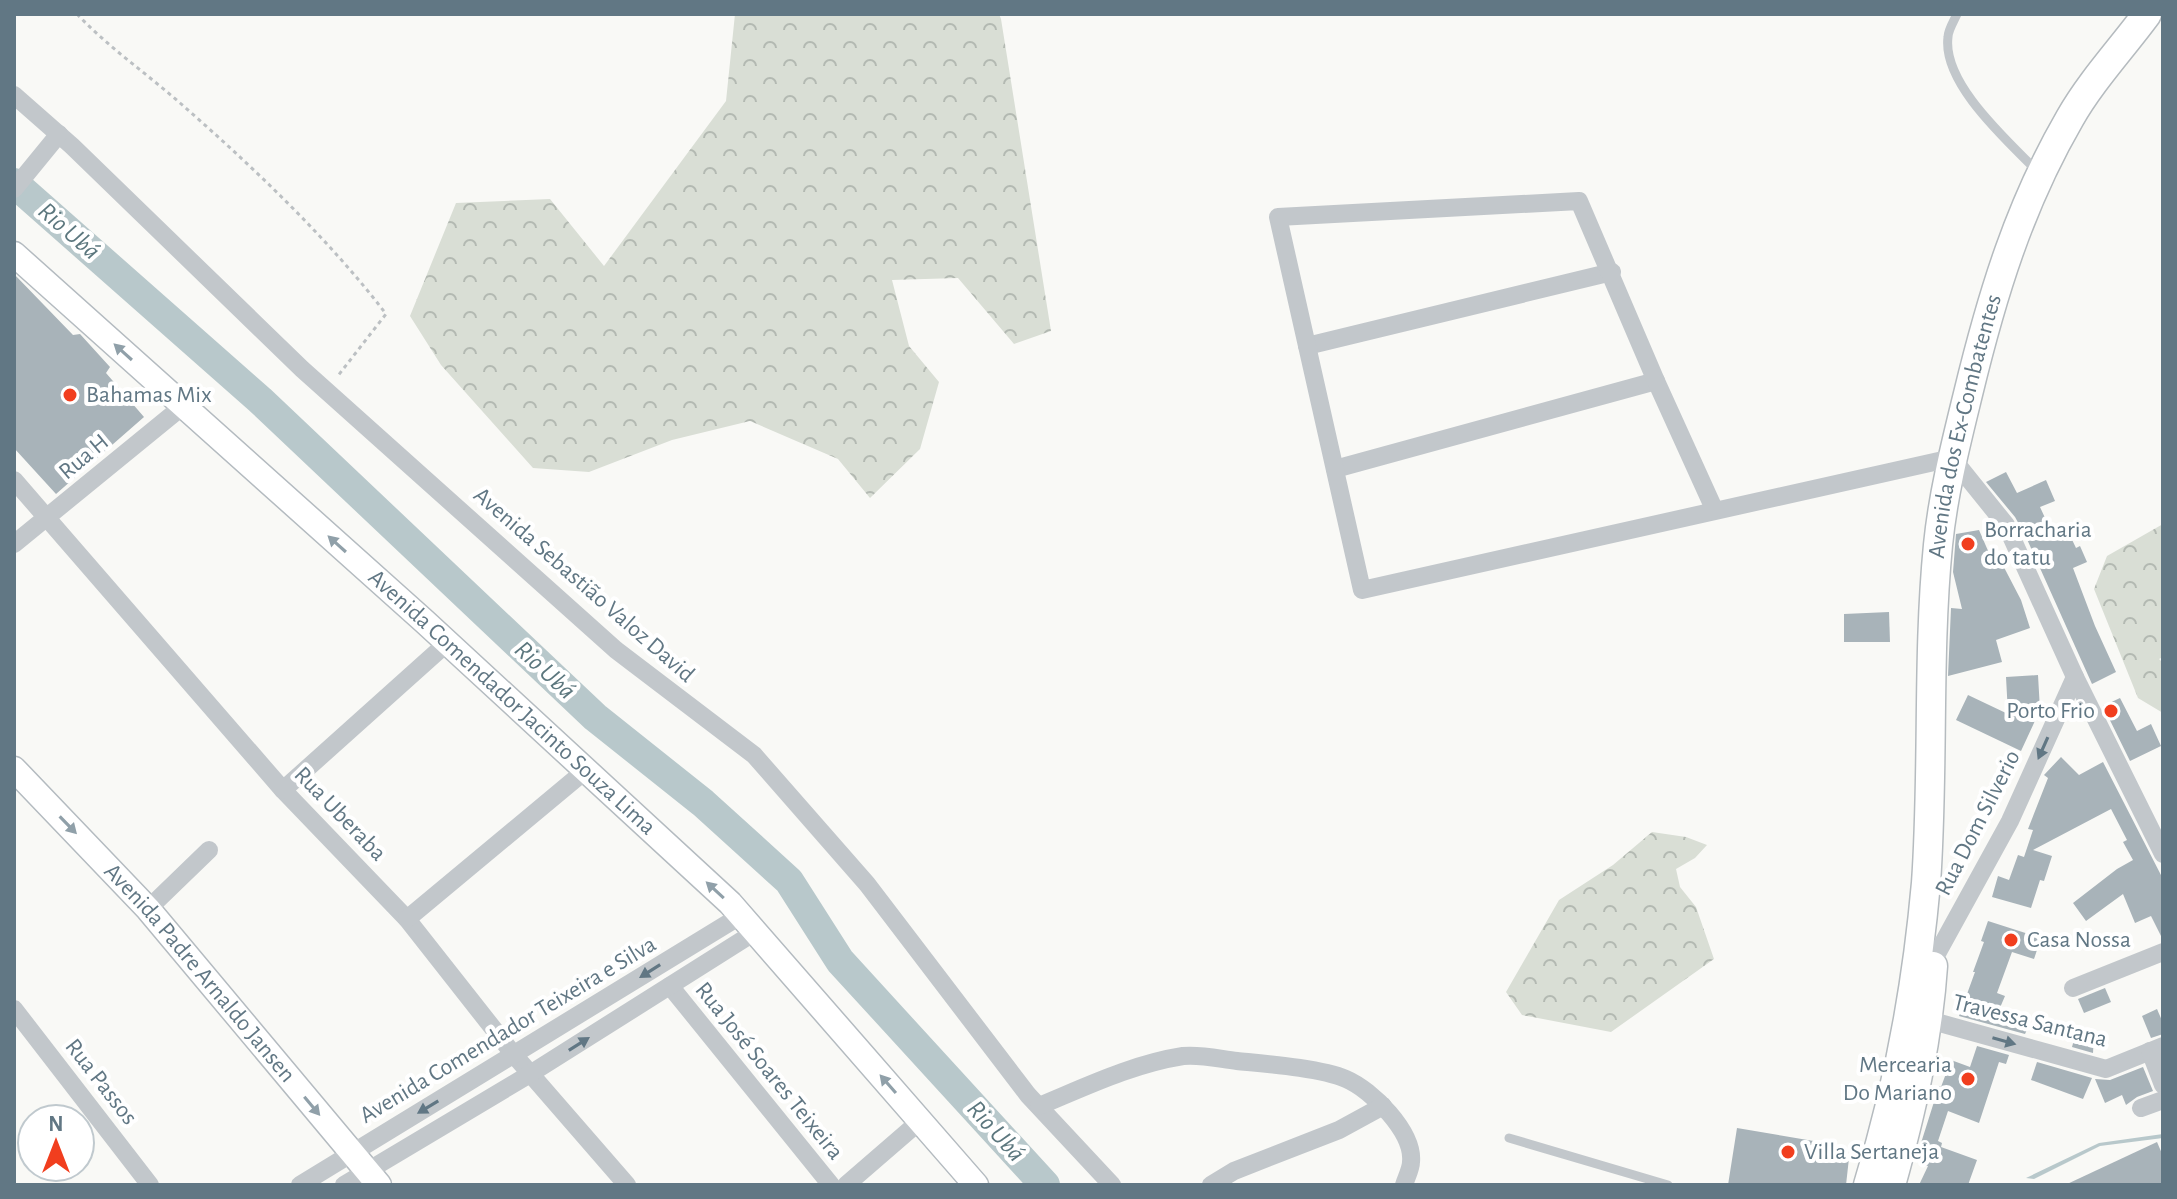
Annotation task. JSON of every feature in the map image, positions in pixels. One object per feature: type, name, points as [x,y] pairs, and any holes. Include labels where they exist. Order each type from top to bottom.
[{"type":"main road","name":"Avenida dos Ex-Combatentes","points":[[1868,1185],[1881,1144],[1914,984],[1926,881],[1932,630],[1938,543],[1952,458],[1987,314],[2022,212],[2071,116],[2147,14]]},
{"type":"main road","name":"Avenida dos Ex-Combatentes","points":[[1891,1185],[1910,1115],[1929,1020],[1933,961],[1926,881]]},
{"type":"main road","points":[[1877,1185],[1881,1144]]},
{"type":"street","name":"Avenida Sebastião Valoz David","points":[[14,95],[59,134],[326,390],[616,650],[754,755],[867,884],[1039,1106],[1112,1185]]},
{"type":"street","points":[[14,189],[59,134]]},
{"type":"street","points":[[1715,511],[1579,201],[1278,217],[1362,590],[1952,458],[2006,525],[2075,677],[2163,854]]},
{"type":"street","name":"Avenida Comendador Jacinto Souza Lima","points":[[14,254],[447,643],[748,924],[976,1185]]},
{"type":"street","points":[[1307,346],[1612,272]]},
{"type":"street","points":[[1335,469],[1656,381]]},
{"type":"street","name":"Rua H","points":[[14,544],[183,406]]},
{"type":"street","name":"Rua Uberaba","points":[[14,480],[283,790],[407,919],[514,1055],[627,1185]]},
{"type":"street","points":[[283,790],[447,643]]},
{"type":"street","name":"Rua Dom Silverio","points":[[1914,984],[1933,961],[2010,821],[2075,677]]},
{"type":"street","name":"Avenida Padre Arnaldo Jansen","points":[[14,769],[148,909],[366,1170]]},
{"type":"street","points":[[407,919],[586,770]]},
{"type":"street","points":[[148,909],[209,850]]},
{"type":"street","name":"Avenida Comendador Teixeira e Silva","points":[[300,1185],[366,1170],[530,1074],[670,986],[748,924]]},
{"type":"street","name":"Avenida Comendador Teixeira e Silva","points":[[344,1185],[514,1055],[748,924]]},
{"type":"street","points":[[2073,988],[2163,952]]},
{"type":"street","name":"Rua José Soares Teixeira","points":[[670,986],[831,1185]]},
{"type":"street","name":"Rua Passos","points":[[14,1009],[150,1185]]},
{"type":"street","name":"Travessa Santana","points":[[1929,1020],[2106,1069],[2157,1048]]},
{"type":"street","points":[[2157,1048],[2163,1085]]},
{"type":"street","points":[[1039,1106],[1126,1070],[1186,1056],[1269,1064],[1346,1079],[1374,1097],[1405,1136],[1412,1160],[1404,1185]]},
{"type":"street","points":[[2141,1108],[2163,1100]]},
{"type":"street","points":[[1211,1185],[1234,1171],[1339,1130],[1383,1106]]},
{"type":"street","points":[[846,1185],[920,1121]]},
{"type":"lane","points":[[1957,14],[1948,37],[1952,64],[1969,96],[2041,174]]},
{"type":"lane","points":[[1509,1138],[1668,1185]]},
{"type":"path","points":[[77,14],[181,104],[275,193],[357,275],[386,314],[326,390]]},
{"type":"green space","points":[[735,14],[999,14],[1001,19],[1051,331],[1014,344],[958,278],[892,280],[909,346],[939,382],[920,449],[870,498],[838,459],[750,421],[672,440],[589,472],[533,468],[441,365],[410,316],[456,203],[550,199],[604,266],[726,101]]},
{"type":"green space","points":[[2163,524],[2163,657],[2159,659],[2163,663],[2163,713],[2138,698],[2094,589],[2107,556]]},
{"type":"green space","points":[[1652,832],[1686,837],[1707,845],[1695,858],[1676,869],[1680,887],[1696,907],[1714,959],[1611,1032],[1522,1015],[1506,992],[1559,900],[1613,865]]},
{"type":"shaded area","points":[[2163,1134],[2163,1138],[2100,1146],[2034,1179],[2026,1178],[2099,1143]]},
{"type":"building","name":"Bahamas Mix","points":[[14,274],[73,335],[80,334],[110,367],[106,373],[144,417],[56,494],[14,448]]},
{"type":"building","points":[[2006,472],[2017,493],[2046,480],[2055,501],[2040,507],[2052,533],[2066,527],[2087,562],[2073,568],[2116,672],[2092,684],[2026,537],[2015,517],[1986,482]]},
{"type":"building","points":[[1979,530],[1989,553],[1995,550],[2021,600],[2030,628],[1996,640],[2002,662],[1948,676],[1951,608],[1962,609],[1953,572],[1956,534]]},
{"type":"building","points":[[1889,612],[1890,642],[1844,642],[1844,614]]},
{"type":"building","points":[[2038,675],[2040,710],[2021,751],[1956,720],[1968,695],[2008,714],[2006,677]]},
{"type":"building","points":[[2120,698],[2137,731],[2151,724],[2161,746],[2130,761],[2103,706]]},
{"type":"building","points":[[2061,757],[2079,775],[2103,762],[2163,879],[2163,940],[2151,916],[2135,923],[2123,894],[2086,921],[2073,903],[2133,860],[2123,842],[2127,840],[2111,809],[2033,850],[2052,856],[2031,908],[1992,897],[1998,876],[2009,880],[2018,855],[2024,857],[2033,830],[2028,829],[2048,778],[2044,775]]},
{"type":"building","points":[[1988,921],[2041,938],[2034,959],[2012,952],[1997,993],[2005,996],[1999,1010],[2030,1023],[2025,1034],[1959,1016],[1975,972]]},
{"type":"building","points":[[2105,988],[2111,1002],[2084,1013],[2078,999]]},
{"type":"building","points":[[2157,1009],[2163,1023],[2163,1034],[2151,1038],[2142,1016]]},
{"type":"building","points":[[2076,1032],[2094,1032],[2093,1053],[2072,1047]]},
{"type":"building","points":[[1977,1046],[2009,1055],[2006,1064],[1999,1062],[1979,1123],[1948,1111],[1938,1141],[1942,1143],[1941,1147],[1977,1160],[1968,1185],[1919,1185],[1928,1166],[1915,1162],[1939,1086],[1951,1060],[1970,1067]]},
{"type":"building","points":[[2037,1062],[2092,1078],[2083,1099],[2031,1080]]},
{"type":"building","points":[[2143,1067],[2153,1091],[2126,1105],[2122,1095],[2105,1103],[2095,1079],[2110,1080]]},
{"type":"building","name":"Villa Sertaneja","points":[[1737,1128],[1843,1146],[1841,1157],[1849,1158],[1846,1185],[1728,1185]]},
{"type":"building","points":[[2157,1142],[2163,1156],[2163,1185],[2065,1185]]},
{"type":"waterway","name":"Rio Ubá","points":[[14,183],[260,400],[595,717],[703,803],[789,881],[840,961],[1045,1185]]},
{"type":"place","name":"Bahamas Mix","points":[[70,395]]},
{"type":"place","name":"Borracharia do tatu","points":[[1968,544]]},
{"type":"place","name":"Porto Frio","points":[[2111,711]]},
{"type":"place","name":"Casa Nossa","points":[[2011,940]]},
{"type":"place","name":"Mercearia Do Mariano","points":[[1968,1079]]},
{"type":"place","name":"Villa Sertaneja","points":[[1788,1152]]}]
